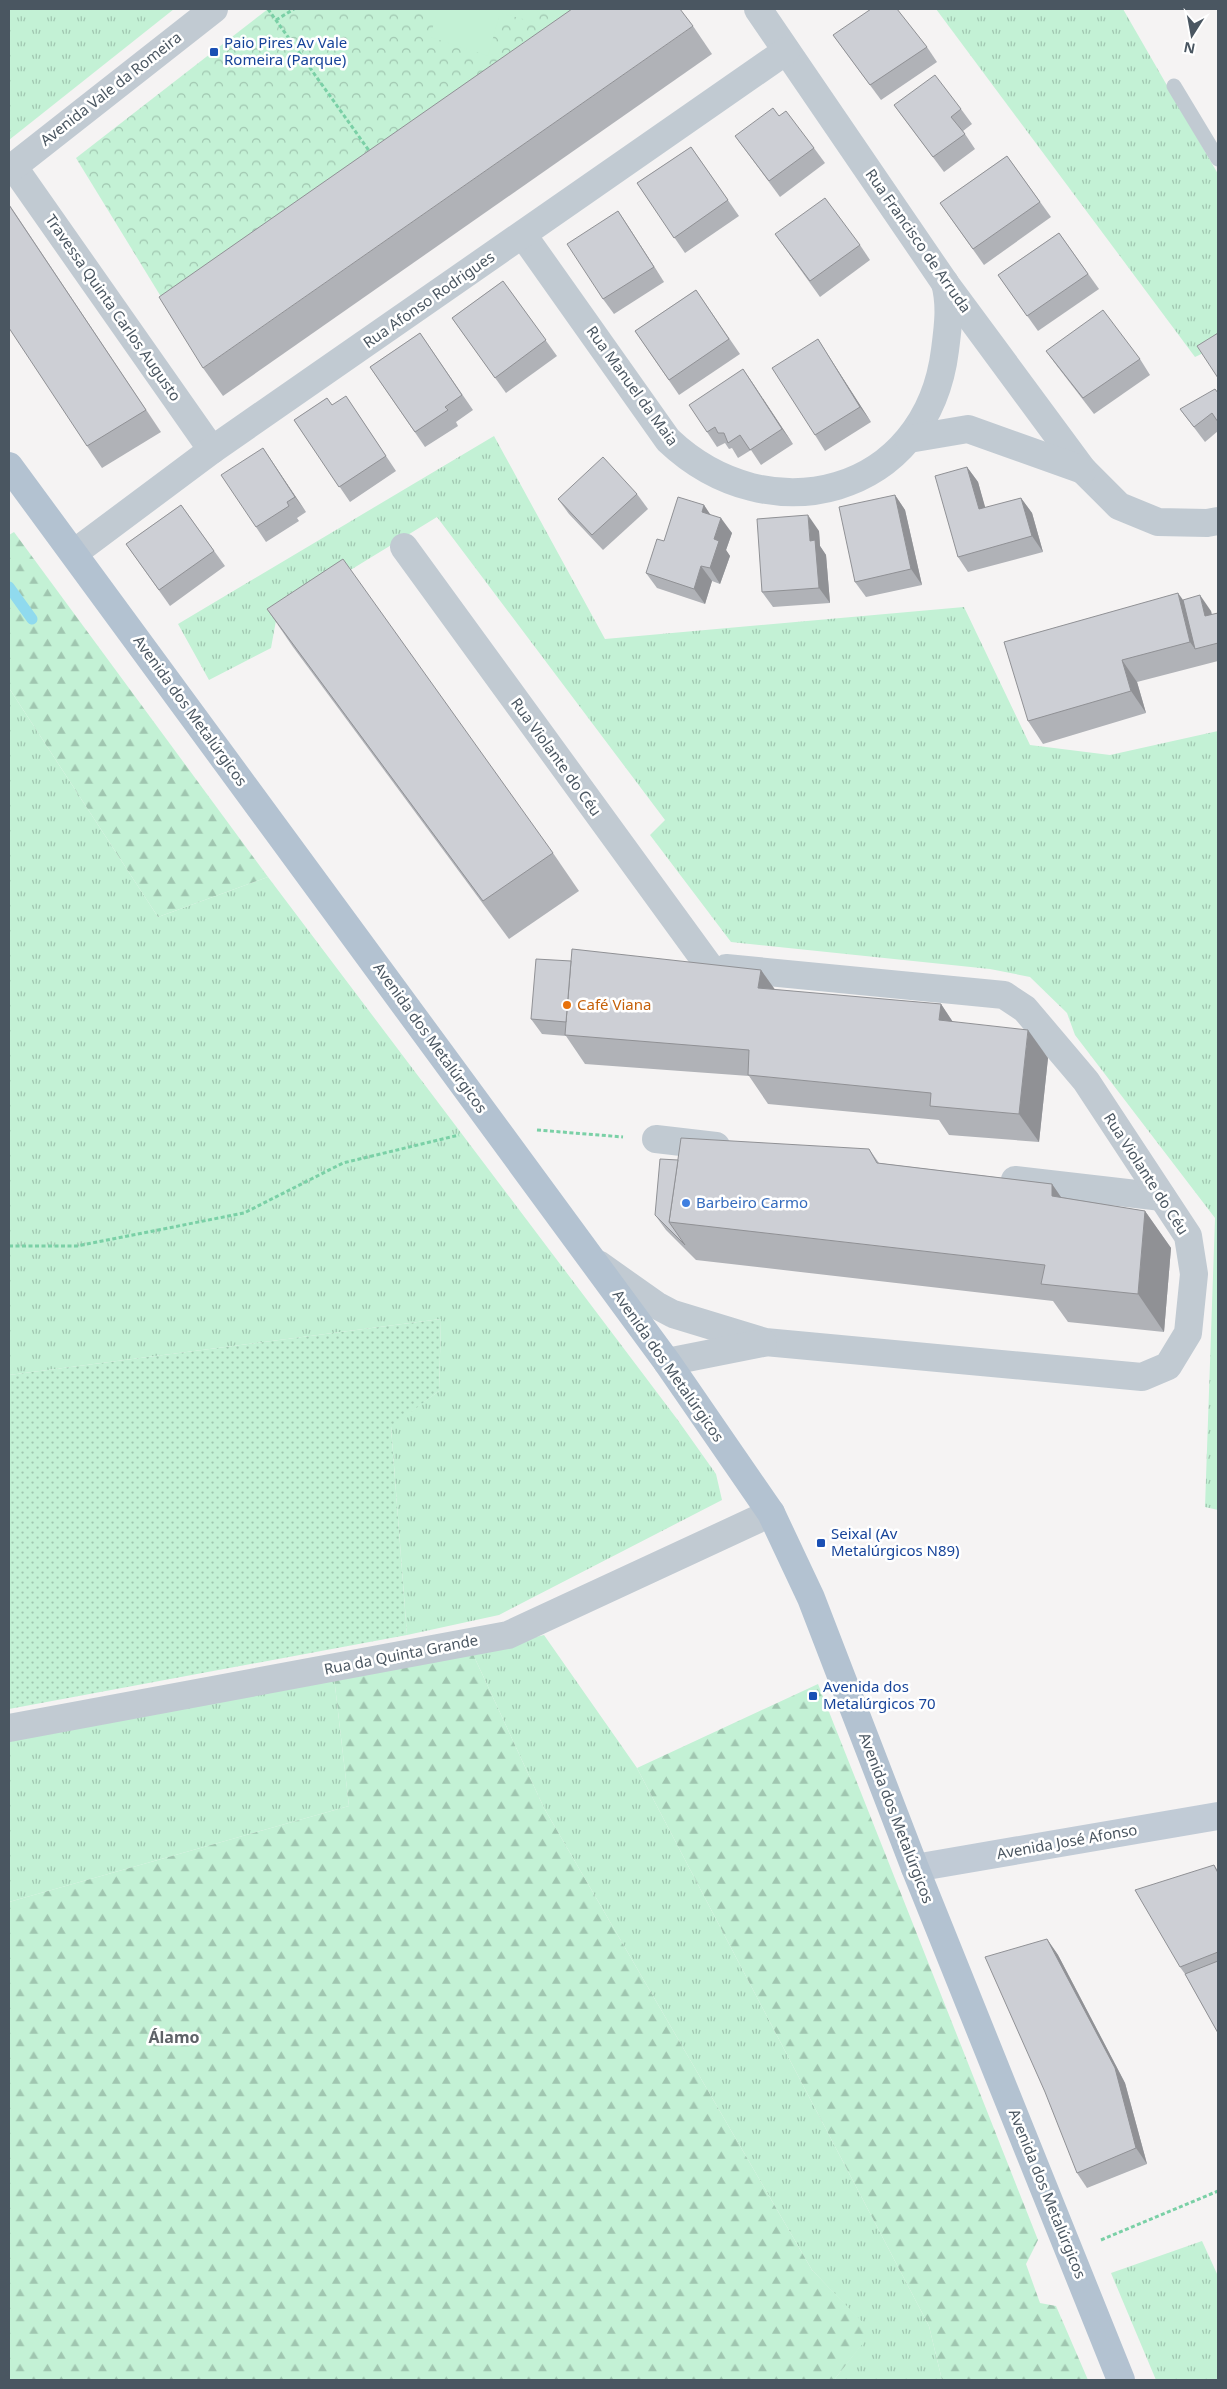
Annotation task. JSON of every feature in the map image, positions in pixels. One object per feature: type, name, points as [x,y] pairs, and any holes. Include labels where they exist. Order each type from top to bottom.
[{"type":"main road","name":"Avenida dos Metalúrgicos","points":[[9,466],[667,1362],[771,1513],[813,1603],[915,1868],[1121,2380]]},
{"type":"main road","name":"Avenida José Afonso","points":[[915,1868],[1218,1816]]},
{"type":"street","name":"Avenida Vale da Romeira","points":[[11,168],[214,9]]},
{"type":"street","name":"Rua Francisco de Arruda","points":[[758,9],[945,283],[1082,470]]},
{"type":"street","name":"Rua Afonso Rodrigues","points":[[74,553],[212,450],[786,51]]},
{"type":"street","name":"Travessa Quinta Carlos Augusto","points":[[11,168],[212,450]]},
{"type":"street","name":"Rua Manuel da Maia","points":[[523,234],[668,440],[685,456],[720,477],[747,487],[783,494],[828,490],[861,478],[889,458],[909,439],[926,412],[942,374],[950,300],[945,283]]},
{"type":"street","points":[[909,439],[968,429],[1082,470],[1119,506],[1158,522],[1206,523],[1218,521]]},
{"type":"street","name":"Rua Violante do Céu","points":[[404,547],[709,966]]},
{"type":"street","name":"Rua Violante do Céu","points":[[593,1261],[656,1305],[673,1314],[765,1342],[1142,1377],[1168,1366],[1188,1333],[1194,1274],[1188,1236],[1086,1081],[1025,1009],[1004,995],[671,962]]},
{"type":"street","points":[[656,1139],[743,1149]]},
{"type":"street","points":[[987,1177],[1162,1197]]},
{"type":"street","name":"Rua Violante do Céu","points":[[667,1362],[765,1342]]},
{"type":"street","name":"Rua da Quinta Grande","points":[[9,1728],[508,1635],[771,1513]]},
{"type":"lane","points":[[1174,86],[1218,159]]},
{"type":"path","points":[[268,9],[372,155]]},
{"type":"path","points":[[276,20],[294,9]]},
{"type":"path","points":[[9,1246],[77,1246],[244,1213],[343,1163],[494,1126],[656,1139]]},
{"type":"path","points":[[1071,2252],[1218,2191]]},
{"type":"green space","points":[[9,9],[174,9],[9,140]]},
{"type":"green space","points":[[268,9],[616,9],[174,318],[76,158]]},
{"type":"green space","points":[[438,9],[538,9],[534,22],[500,13],[488,56],[430,37]]},
{"type":"green space","points":[[936,9],[1123,9],[1218,174],[1218,346],[1195,357]]},
{"type":"green space","points":[[494,436],[605,639],[964,607],[1030,745],[1110,755],[1218,731],[1218,1510],[1205,1507],[1215,1218],[1075,1035],[1067,1013],[1030,977],[990,969],[731,942],[650,835],[665,820],[437,517],[277,615],[271,648],[209,680],[178,624]]},
{"type":"green space","points":[[14,532],[268,877],[158,917],[9,688],[9,535]]},
{"type":"green space","points":[[9,688],[158,917],[268,877],[677,1419],[716,1474],[722,1500],[499,1615],[407,1635],[391,1426],[439,1391],[441,1319],[9,1375]]},
{"type":"green space","points":[[441,1319],[439,1391],[391,1427],[407,1635],[9,1709],[9,1375]]},
{"type":"green space","points":[[544,1635],[637,1768],[929,2326],[942,2380],[834,2380],[871,2332],[812,2270],[544,1808],[472,1652]]},
{"type":"green space","points":[[472,1652],[544,1808],[812,2270],[872,2332],[834,2380],[9,2380],[9,1902],[349,1806],[334,1677]]},
{"type":"green space","points":[[334,1677],[349,1806],[9,1902],[9,1737]]},
{"type":"green space","points":[[818,1684],[1038,2240],[1026,2264],[1040,2303],[1056,2306],[1088,2380],[942,2380],[929,2326],[637,1768]]},
{"type":"green space","points":[[1202,2241],[1218,2276],[1218,2380],[1156,2380],[1111,2273]]},
{"type":"building","points":[[572,9],[680,9],[693,26],[203,368],[159,297]]},
{"type":"building","points":[[871,9],[897,9],[927,47],[870,85],[833,35]]},
{"type":"building","points":[[935,75],[961,109],[951,117],[965,134],[933,157],[894,105]]},
{"type":"building","points":[[773,108],[779,116],[786,111],[814,148],[769,181],[735,136]]},
{"type":"building","points":[[691,147],[728,200],[674,238],[637,183]]},
{"type":"building","points":[[1007,156],[1040,202],[973,249],[940,203]]},
{"type":"building","points":[[825,198],[860,245],[810,281],[775,234]]},
{"type":"building","points":[[9,205],[146,410],[87,446],[9,328]]},
{"type":"building","points":[[618,211],[654,267],[603,299],[567,244]]},
{"type":"building","points":[[1059,233],[1088,274],[1027,316],[998,275]]},
{"type":"building","points":[[503,281],[546,340],[495,378],[452,318]]},
{"type":"building","points":[[696,290],[729,339],[669,380],[635,331]]},
{"type":"building","points":[[1103,310],[1140,359],[1083,398],[1046,351]]},
{"type":"building","points":[[420,333],[462,395],[445,407],[448,410],[415,432],[370,367]]},
{"type":"building","points":[[1218,333],[1218,378],[1197,346]]},
{"type":"building","points":[[818,339],[860,407],[815,435],[772,368]]},
{"type":"building","points":[[743,369],[782,429],[750,450],[740,435],[728,443],[724,433],[718,433],[715,427],[707,432],[689,405]]},
{"type":"building","points":[[1215,389],[1218,393],[1218,422],[1212,413],[1194,427],[1180,409]]},
{"type":"building","points":[[346,396],[386,456],[339,487],[294,420],[327,398],[332,405]]},
{"type":"building","points":[[263,448],[295,497],[287,502],[289,506],[256,527],[221,475]]},
{"type":"building","points":[[603,457],[637,494],[592,535],[558,499]]},
{"type":"building","points":[[967,467],[979,509],[1021,498],[1032,536],[958,557],[935,476]]},
{"type":"building","points":[[895,495],[911,569],[855,582],[839,507]]},
{"type":"building","points":[[678,497],[704,505],[702,512],[721,518],[714,539],[719,541],[710,568],[701,566],[694,589],[646,573],[657,539],[664,541]]},
{"type":"building","points":[[181,505],[214,551],[159,590],[126,544]]},
{"type":"building","points":[[808,515],[810,541],[815,540],[819,588],[762,592],[757,519]]},
{"type":"building","points":[[343,559],[553,853],[483,901],[267,609]]},
{"type":"building","points":[[1178,593],[1190,642],[1122,660],[1131,691],[1028,721],[1004,642]]},
{"type":"building","points":[[1200,595],[1205,616],[1218,613],[1218,643],[1195,649],[1183,600]]},
{"type":"building","points":[[572,949],[761,970],[758,988],[941,1004],[939,1020],[1028,1030],[1019,1114],[930,1106],[931,1093],[748,1075],[749,1050],[565,1035]]},
{"type":"building","points":[[536,959],[571,961],[566,1022],[531,1019]]},
{"type":"building","points":[[681,1138],[869,1149],[877,1163],[1052,1184],[1052,1196],[1145,1211],[1138,1294],[1041,1284],[1045,1265],[669,1222]]},
{"type":"building","points":[[660,1159],[678,1160],[669,1222],[685,1245],[655,1215]]},
{"type":"building","points":[[1214,1865],[1218,1873],[1218,1952],[1180,1967],[1135,1890]]},
{"type":"building","points":[[1047,1939],[1115,2068],[1136,2148],[1077,2173],[1045,2092],[985,1957]]},
{"type":"building","points":[[1218,1961],[1218,2033],[1185,1974]]},
{"type":"waterway","points":[[9,587],[32,619]]},
{"type":"place","name":"Paio Pires Av Vale Romeira (Parque)","points":[[214,52]]},
{"type":"place","name":"Café Viana","points":[[567,1005]]},
{"type":"place","name":"Barbeiro Carmo","points":[[686,1203]]},
{"type":"place","name":"Seixal (Av Metalúrgicos N89)","points":[[821,1543]]},
{"type":"place","name":"Avenida dos Metalúrgicos 70","points":[[813,1696]]},
{"type":"district","name":"Álamo","points":[[174,2037]]}]
